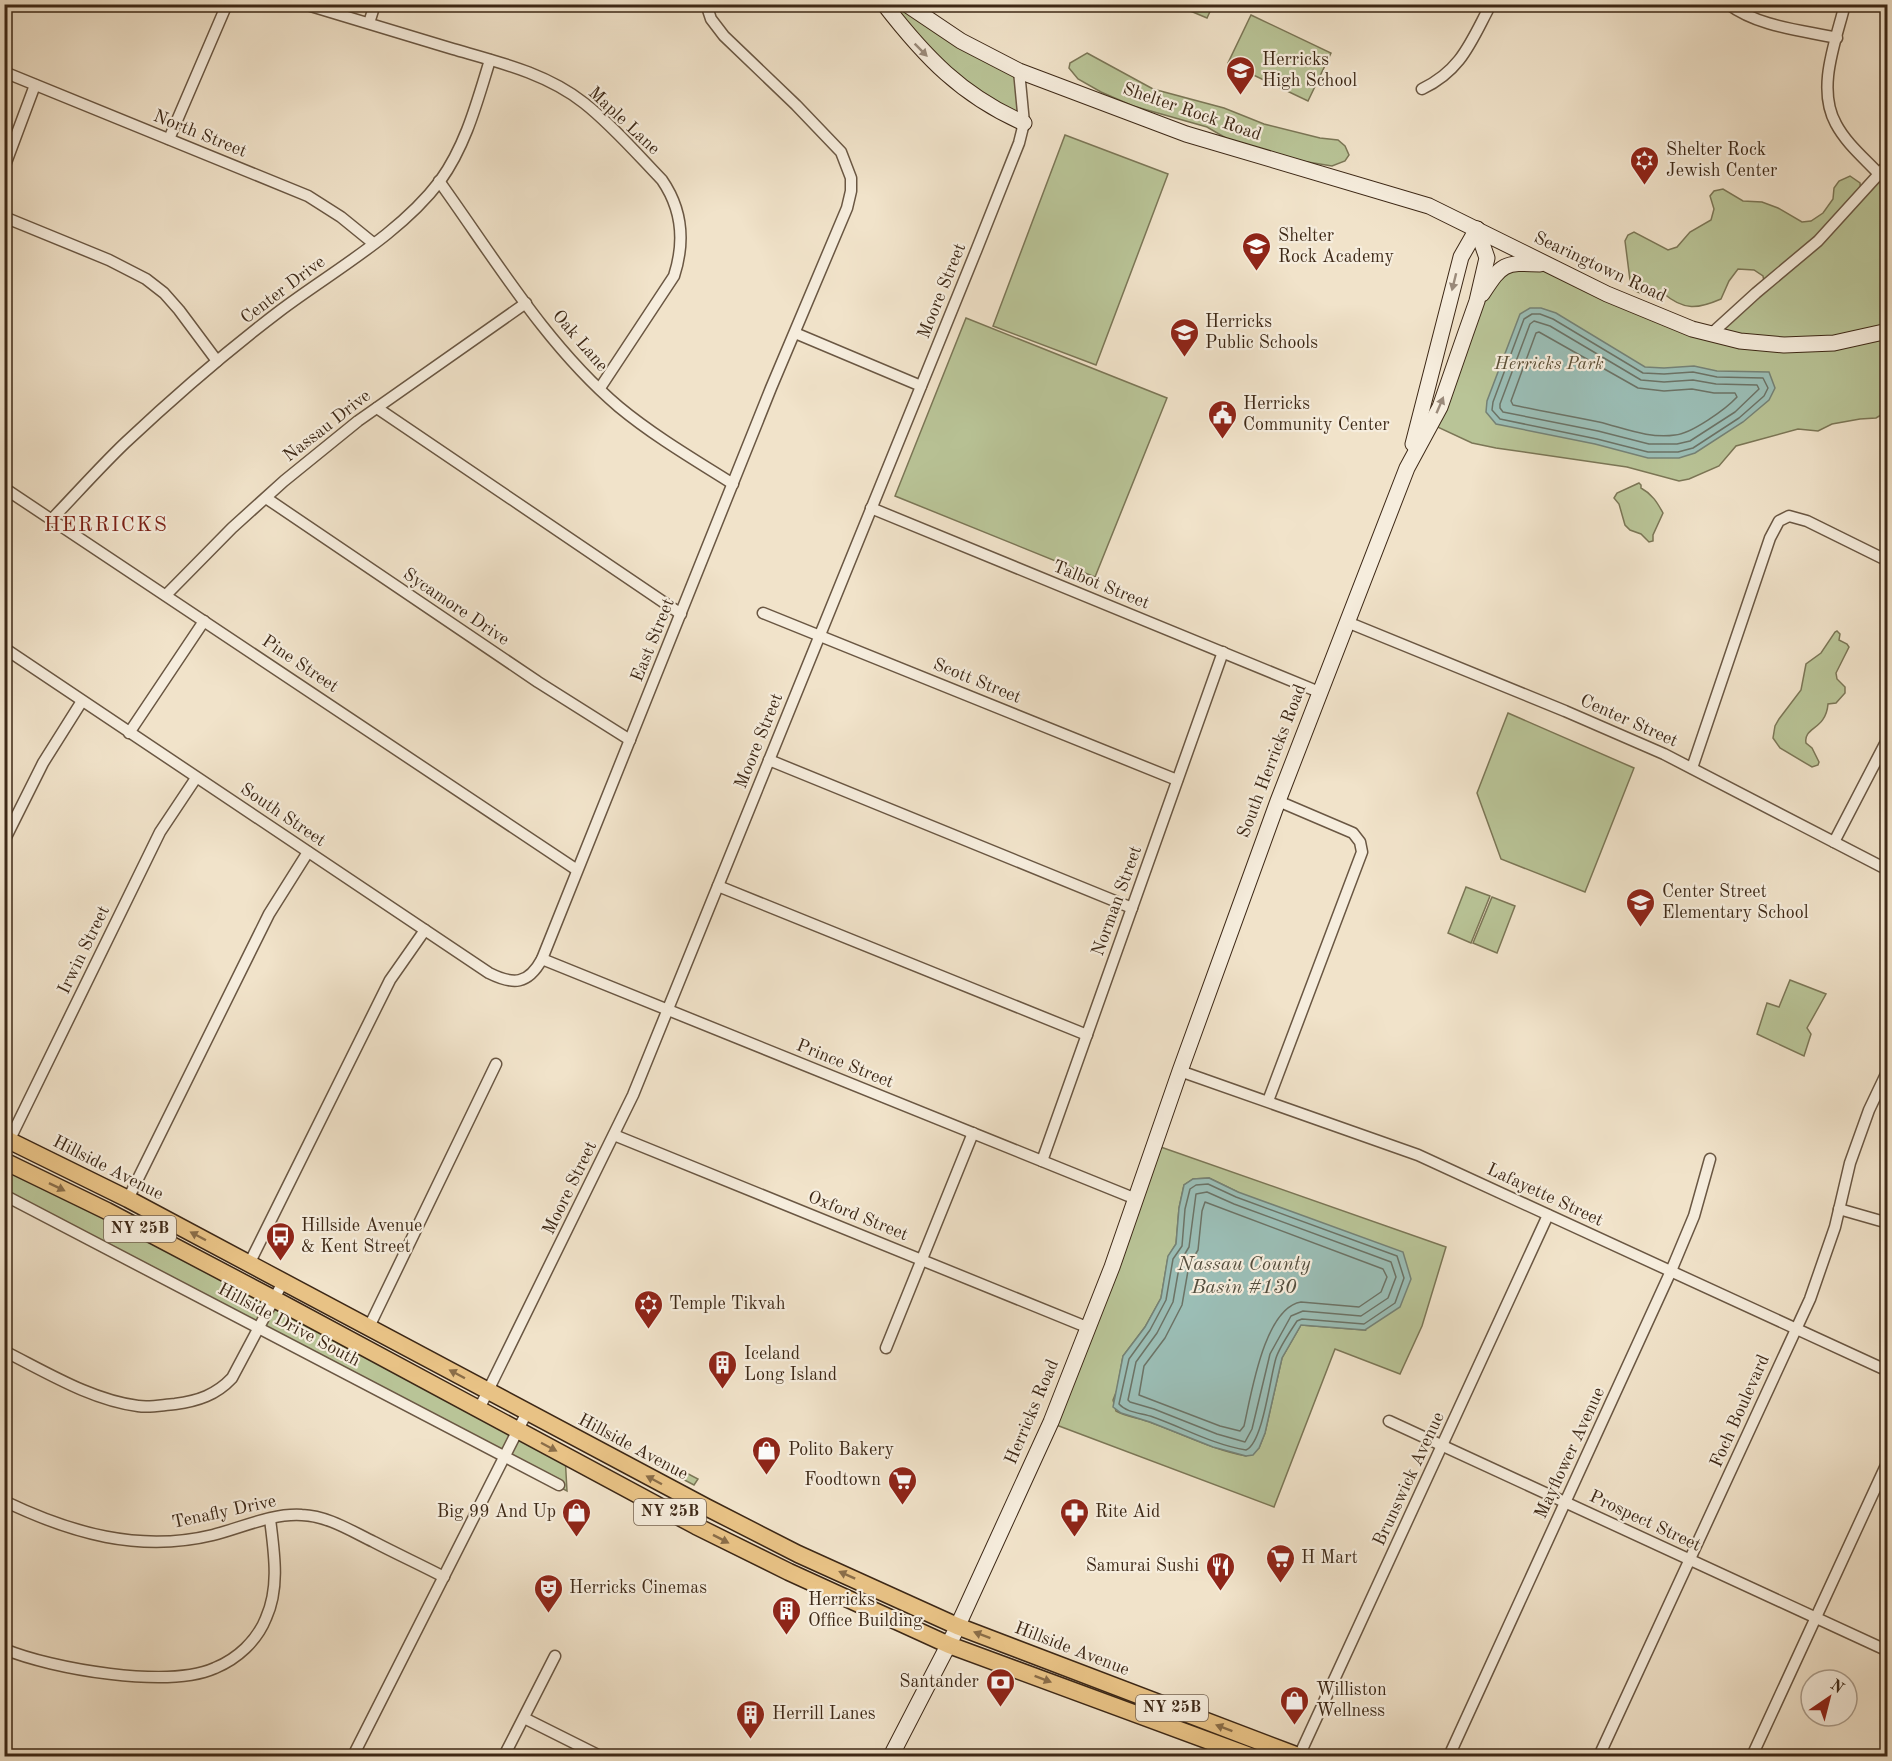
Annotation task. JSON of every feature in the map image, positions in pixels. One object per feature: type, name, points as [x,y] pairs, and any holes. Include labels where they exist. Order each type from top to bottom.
[{"type":"main road","points":[[884,4],[916,46],[960,87],[981,102],[1024,123]]},
{"type":"main road","name":"Shelter Rock Road","points":[[906,4],[961,41],[1019,71],[1186,134],[1428,206],[1477,229]]},
{"type":"main road","name":"Searingtown Road","points":[[1477,229],[1545,265],[1630,305],[1711,334],[1740,341],[1794,345],[1834,343],[1887,331]]},
{"type":"main road","name":"South Herricks Road","points":[[1180,1071],[1319,692],[1407,468],[1440,406],[1476,301],[1487,258],[1477,229]]},
{"type":"main road","name":"South Herricks Road","points":[[1407,468],[1461,257],[1477,229]]},
{"type":"main road","points":[[1476,301],[1497,271],[1509,264],[1545,265]]},
{"type":"main road","name":"Herricks Road","points":[[891,1756],[948,1645],[1051,1422],[1089,1328],[1180,1071]]},
{"type":"main road","name":"Hillside Avenue","points":[[7,1139],[128,1199],[787,1548],[957,1626],[1299,1756]]},
{"type":"main road","name":"Hillside Avenue","points":[[4,1161],[107,1211],[696,1526],[789,1572],[948,1645],[1250,1756]]},
{"type":"street","points":[[169,139],[227,4]]},
{"type":"street","name":"Maple Lane","points":[[304,4],[537,75],[583,102],[662,180],[675,203],[681,237],[679,261],[674,276],[600,388]]},
{"type":"street","points":[[369,23],[375,4]]},
{"type":"street","name":"East Street","points":[[542,959],[771,388],[847,208],[851,191],[850,178],[841,152],[724,36],[711,19],[706,4]]},
{"type":"street","points":[[1422,89],[1433,84],[1461,60],[1491,4]]},
{"type":"street","points":[[1728,4],[1759,21],[1837,38]]},
{"type":"street","points":[[1845,4],[1828,77],[1831,110],[1843,134],[1879,174]]},
{"type":"street","name":"Center Drive","points":[[52,519],[124,444],[217,361],[281,310],[408,216],[439,181],[464,141],[490,60]]},
{"type":"street","name":"Moore Street","points":[[479,1409],[614,1135],[668,1010],[921,386],[1019,143],[1024,123],[1019,71]]},
{"type":"street","name":"North Street","points":[[4,72],[308,196],[341,217],[373,243]]},
{"type":"street","points":[[4,168],[35,85]]},
{"type":"street","points":[[1711,334],[1756,292],[1818,241],[1887,164]]},
{"type":"street","name":"Oak Lane","points":[[439,181],[557,343],[600,388],[645,426],[734,484]]},
{"type":"street","points":[[4,218],[109,260],[146,279],[164,293],[179,310],[217,361]]},
{"type":"street","name":"Nassau Drive","points":[[166,595],[232,528],[302,466],[377,408],[526,303]]},
{"type":"street","points":[[795,333],[921,386]]},
{"type":"street","points":[[377,408],[681,614]]},
{"type":"street","name":"Pine Street","points":[[4,488],[577,870]]},
{"type":"street","name":"Sycamore Drive","points":[[266,498],[538,682],[630,741]]},
{"type":"street","name":"Talbot Street","points":[[871,508],[1319,692]]},
{"type":"street","points":[[1692,768],[1770,538],[1779,521],[1789,516],[1807,521],[1887,561]]},
{"type":"street","name":"Scott Street","points":[[763,613],[1177,780]]},
{"type":"street","points":[[129,733],[204,621]]},
{"type":"street","name":"Center Street","points":[[1347,622],[1664,753],[1887,870]]},
{"type":"street","name":"South Street","points":[[4,648],[489,973],[504,981],[520,981],[532,975],[542,959]]},
{"type":"street","name":"Norman Street","points":[[1042,1161],[1223,652]]},
{"type":"street","points":[[4,841],[46,758],[82,701]]},
{"type":"street","points":[[1834,842],[1887,738]]},
{"type":"street","points":[[769,760],[1132,908]]},
{"type":"street","name":"Irwin Street","points":[[7,1139],[160,832],[196,778]]},
{"type":"street","points":[[1268,1101],[1362,852],[1360,842],[1353,833],[1278,801]]},
{"type":"street","points":[[128,1199],[268,914],[308,852]]},
{"type":"street","points":[[718,886],[1087,1035]]},
{"type":"street","points":[[249,1263],[390,980],[425,930]]},
{"type":"street","name":"Prince Street","points":[[542,959],[1136,1199]]},
{"type":"street","points":[[369,1327],[496,1064]]},
{"type":"street","name":"Foch Boulevard","points":[[1599,1756],[1691,1560],[1820,1274],[1850,1163],[1869,1110],[1887,1070]]},
{"type":"street","name":"Lafayette Street","points":[[1180,1071],[1418,1155],[1887,1371]]},
{"type":"street","points":[[886,1348],[973,1133]]},
{"type":"street","name":"Oxford Street","points":[[614,1135],[1089,1328]]},
{"type":"street","name":"Mayflower Avenue","points":[[1449,1756],[1671,1271],[1695,1216],[1710,1159]]},
{"type":"street","name":"Hillside Drive South","points":[[4,1195],[559,1485]]},
{"type":"street","points":[[1839,1209],[1887,1223]]},
{"type":"street","name":"Brunswick Avenue","points":[[1299,1756],[1548,1215]]},
{"type":"street","points":[[4,1351],[108,1400],[152,1407],[206,1398],[222,1389],[232,1378],[284,1282]]},
{"type":"street","points":[[353,1756],[527,1412]]},
{"type":"street","name":"Prospect Street","points":[[1389,1421],[1887,1651]]},
{"type":"street","points":[[1752,1756],[1887,1461]]},
{"type":"street","name":"Tenafly Drive","points":[[4,1501],[58,1525],[84,1533],[145,1542],[176,1541],[211,1536],[270,1519],[301,1515],[326,1520],[444,1577]]},
{"type":"street","points":[[4,1649],[57,1665],[149,1677],[187,1675],[213,1669],[234,1658],[246,1648],[267,1618],[272,1603],[275,1571],[270,1519]]},
{"type":"street","points":[[504,1756],[555,1656]]},
{"type":"street","points":[[524,1718],[600,1756]]},
{"type":"green space","points":[[884,5],[908,5],[1019,71],[1024,123],[981,102]]},
{"type":"green space","points":[[1176,5],[1213,5],[1207,18]]},
{"type":"green space","points":[[1251,15],[1331,53],[1308,101],[1228,63]]},
{"type":"green space","points":[[1087,53],[1153,89],[1224,108],[1264,124],[1320,138],[1338,140],[1345,146],[1349,155],[1345,161],[1332,166],[1283,158],[1231,141],[1207,127],[1133,106],[1078,79],[1069,68],[1070,63]]},
{"type":"green space","points":[[1065,135],[1168,174],[1096,365],[993,326]]},
{"type":"green space","name":"Herricks Park","points":[[1887,164],[1888,411],[1876,418],[1832,424],[1818,431],[1798,429],[1736,446],[1719,466],[1679,481],[1627,467],[1472,443],[1431,424],[1497,271],[1545,265],[1711,334],[1765,286],[1763,276],[1754,270],[1738,269],[1729,281],[1721,299],[1705,305],[1691,306],[1678,303],[1663,293],[1643,294],[1631,288],[1625,241],[1628,235],[1634,232],[1668,250],[1677,247],[1690,232],[1711,220],[1714,209],[1710,196],[1714,191],[1723,189],[1743,201],[1762,202],[1802,222],[1811,221],[1823,213],[1833,199],[1834,188],[1839,181],[1850,176],[1860,183],[1861,193]]},
{"type":"green space","points":[[966,318],[1167,398],[1095,577],[895,496]]},
{"type":"green space","points":[[1639,483],[1663,513],[1653,535],[1653,541],[1649,542],[1641,534],[1630,530],[1625,525],[1619,504],[1614,498],[1617,493]]},
{"type":"green space","points":[[1837,631],[1840,634],[1839,640],[1849,647],[1836,673],[1837,679],[1845,687],[1845,693],[1836,703],[1828,704],[1823,719],[1806,738],[1806,743],[1812,748],[1819,762],[1818,765],[1812,767],[1780,748],[1773,738],[1775,726],[1801,690],[1806,664],[1821,653]]},
{"type":"green space","points":[[1508,713],[1634,768],[1585,892],[1501,859],[1477,793]]},
{"type":"green space","points":[[1466,887],[1490,896],[1471,943],[1448,933]]},
{"type":"green space","points":[[1492,897],[1515,906],[1497,953],[1473,943]]},
{"type":"green space","points":[[1790,980],[1826,994],[1807,1028],[1811,1034],[1804,1056],[1757,1034],[1767,1003],[1779,1007]]},
{"type":"green space","points":[[1155,1145],[1446,1247],[1422,1326],[1400,1374],[1335,1349],[1274,1507],[1051,1423]],"holes":[[[1209,1178],[1238,1192],[1365,1330],[1301,1325],[1282,1358],[1265,1433],[1259,1448],[1246,1456],[1210,1446],[1120,1413],[1116,1411],[1113,1400],[1123,1356],[1145,1327],[1161,1298],[1168,1257],[1176,1244],[1179,1208],[1184,1185],[1193,1179]]]},
{"type":"green space","points":[[4,1161],[565,1455],[567,1491],[5,1195]]},
{"type":"green space","points":[[675,1467],[698,1479],[694,1485],[671,1473]]},
{"type":"water","points":[[1530,308],[1541,308],[1556,313],[1645,367],[1694,366],[1717,371],[1769,372],[1775,388],[1769,400],[1743,422],[1695,453],[1679,458],[1648,458],[1595,444],[1496,424],[1486,412],[1487,401],[1520,314]]},
{"type":"water","name":"Nassau County Basin #130","points":[[1209,1178],[1238,1192],[1403,1252],[1411,1279],[1400,1307],[1365,1330],[1301,1325],[1282,1358],[1265,1433],[1259,1448],[1253,1455],[1246,1456],[1213,1447],[1121,1413],[1113,1407],[1123,1356],[1145,1327],[1161,1298],[1168,1256],[1176,1244],[1179,1208],[1184,1185],[1193,1179]]},
{"type":"place","name":"Herricks High School","points":[[1241,96]]},
{"type":"place","name":"Shelter Rock Jewish Center","points":[[1645,186]]},
{"type":"place","name":"Shelter Rock Academy","points":[[1257,272]]},
{"type":"place","name":"Herricks Public Schools","points":[[1184,358]]},
{"type":"place","name":"Herricks Community Center","points":[[1222,440]]},
{"type":"place","name":"Center Street Elementary School","points":[[1641,928]]},
{"type":"place","name":"Hillside Avenue & Kent Street","points":[[280,1262]]},
{"type":"place","name":"Temple Tikvah","points":[[648,1330]]},
{"type":"place","name":"Iceland Long Island","points":[[723,1390]]},
{"type":"place","name":"Polito Bakery","points":[[767,1476]]},
{"type":"place","name":"Foodtown","points":[[902,1506]]},
{"type":"place","name":"Big 99 And Up","points":[[577,1538]]},
{"type":"place","name":"Rite Aid","points":[[1074,1538]]},
{"type":"place","name":"H Mart","points":[[1280,1584]]},
{"type":"place","name":"Samurai Sushi","points":[[1220,1592]]},
{"type":"place","name":"Herricks Cinemas","points":[[548,1614]]},
{"type":"place","name":"Herricks Office Building","points":[[787,1636]]},
{"type":"place","name":"Santander","points":[[1000,1708]]},
{"type":"place","name":"Williston Wellness","points":[[1295,1726]]},
{"type":"place","name":"Herrill Lanes","points":[[751,1740]]},
{"type":"district","name":"HERRICKS","points":[[106,525]]}]
